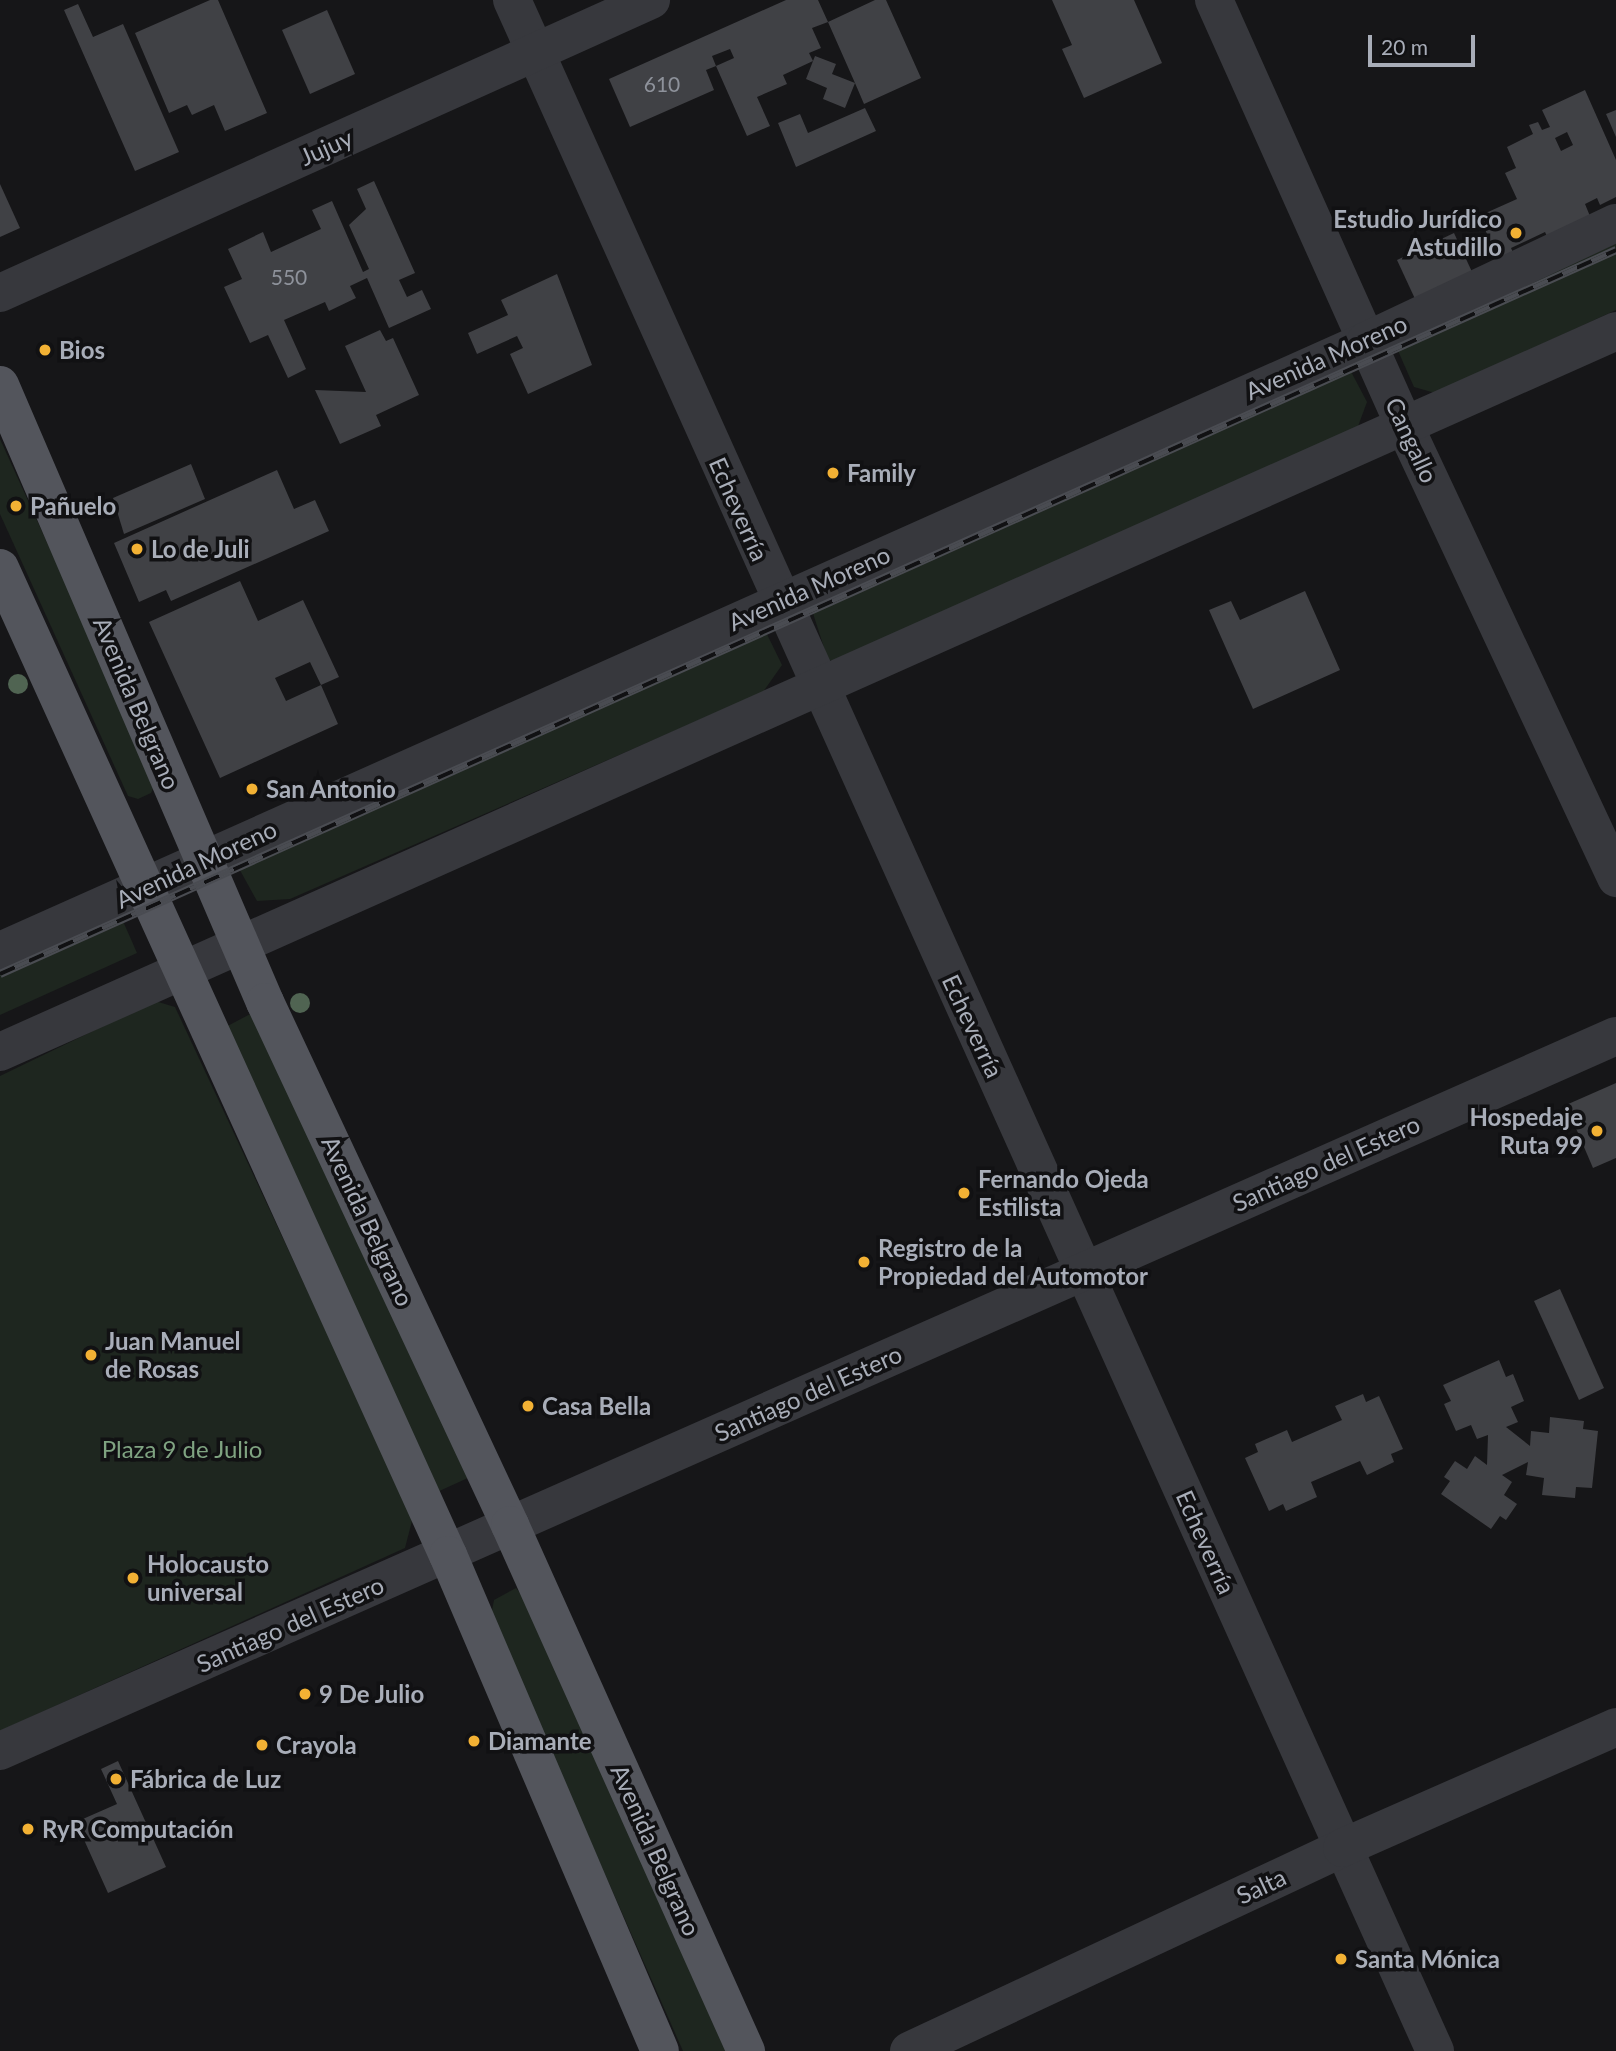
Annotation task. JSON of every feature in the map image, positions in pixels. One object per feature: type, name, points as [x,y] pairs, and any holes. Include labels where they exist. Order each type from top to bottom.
[{"type":"main road","name":"Avenida Belgrano","points":[[0,385],[241,944],[510,1525],[747,2051]]},
{"type":"main road","points":[[0,568],[143,888],[185,970],[206,1027],[447,1555],[660,2051]]},
{"type":"street","name":"Echeverría","points":[[512,0],[1434,2051]]},
{"type":"street","name":"Jujuy","points":[[0,293],[651,0]]},
{"type":"street","name":"Cangallo","points":[[1214,0],[1406,429],[1616,878]]},
{"type":"street","name":"Avenida Moreno","points":[[0,951],[1366,341],[1616,223]]},
{"type":"street","points":[[0,1052],[818,685],[1406,429],[1616,331]]},
{"type":"street","name":"Santiago del Estero","points":[[0,1751],[1616,1036]]},
{"type":"street","name":"Salta","points":[[909,2051],[1342,1848],[1616,1727]]},
{"type":"green space","points":[[1616,241],[1616,310],[1435,393],[1414,387],[1395,344]]},
{"type":"green space","points":[[1347,364],[1367,402],[1357,429],[837,661],[828,660],[810,604]]},
{"type":"green space","points":[[0,439],[156,782],[151,793],[138,799],[128,796],[0,514]]},
{"type":"green space","points":[[760,620],[782,665],[763,692],[290,899],[257,901],[231,854]]},
{"type":"green space","points":[[119,912],[137,953],[0,1015],[0,963]]},
{"type":"green space","name":"Plaza 9 de Julio","points":[[155,1001],[175,1007],[413,1517],[405,1548],[0,1731],[0,1076]]},
{"type":"green space","points":[[256,1011],[470,1477],[435,1493],[218,1031]]},
{"type":"green space","points":[[516,1588],[526,1600],[728,2051],[683,2051],[491,1616],[494,1600]]},
{"type":"building","points":[[210,0],[218,0],[267,113],[225,131],[214,105],[192,115],[187,105],[169,113],[135,33]]},
{"type":"building","points":[[786,0],[818,0],[828,22],[812,28],[821,48],[809,53],[813,61],[783,75],[787,84],[757,97],[770,126],[747,136],[716,66],[706,70],[714,90],[630,127],[609,79]],"holes":[[[730,49],[734,58],[716,66],[712,56]]]},
{"type":"building","points":[[875,0],[886,0],[921,78],[864,104],[828,22]]},
{"type":"building","points":[[1052,0],[1134,0],[1162,63],[1084,98],[1062,49],[1072,45]]},
{"type":"building","points":[[78,4],[93,37],[123,24],[179,152],[135,171],[64,10]]},
{"type":"building","points":[[327,10],[355,74],[310,94],[282,30]]},
{"type":"building","points":[[815,56],[836,64],[832,74],[855,83],[845,108],[823,99],[827,88],[806,79]]},
{"type":"building","points":[[1585,90],[1616,160],[1616,197],[1600,205],[1597,198],[1585,204],[1592,221],[1549,241],[1545,232],[1511,248],[1515,257],[1500,263],[1479,216],[1517,199],[1505,173],[1516,168],[1507,147],[1533,134],[1529,125],[1538,122],[1542,130],[1550,127],[1542,110]],"holes":[[[1567,132],[1573,145],[1561,151],[1555,138]]]},
{"type":"building","points":[[865,108],[876,131],[796,167],[778,123],[800,114],[808,133]]},
{"type":"building","points":[[1616,110],[1616,137],[1606,114]]},
{"type":"building","points":[[374,181],[415,273],[399,280],[407,297],[422,290],[431,309],[389,328],[367,278],[350,286],[356,298],[329,311],[325,302],[284,320],[306,369],[288,378],[268,335],[250,343],[224,287],[242,279],[228,249],[263,232],[271,252],[321,229],[312,210],[332,201],[363,272],[369,269],[349,225],[366,209],[357,189]]},
{"type":"building","points":[[0,184],[20,228],[0,237]]},
{"type":"building","points":[[1454,233],[1473,274],[1416,301],[1397,260]]},
{"type":"building","points":[[557,274],[592,365],[528,394],[510,354],[523,348],[517,336],[477,354],[468,333],[508,315],[501,300]]},
{"type":"building","points":[[380,330],[386,341],[393,338],[419,395],[376,415],[381,426],[340,444],[315,390],[366,392],[345,346]]},
{"type":"building","points":[[191,464],[205,499],[124,534],[113,498]]},
{"type":"building","points":[[277,470],[294,509],[315,500],[329,531],[171,601],[166,590],[139,602],[114,543]]},
{"type":"building","points":[[240,581],[258,621],[303,600],[339,677],[321,685],[338,724],[220,778],[149,622]],"holes":[[[310,662],[321,685],[286,701],[275,678]]]},
{"type":"building","points":[[1305,591],[1340,670],[1253,709],[1209,610],[1231,601],[1240,620]]},
{"type":"building","name":"Hospedaje Ruta 99","points":[[1616,1083],[1616,1158],[1593,1168],[1566,1105]]},
{"type":"building","points":[[1560,1289],[1604,1388],[1579,1400],[1534,1301]]},
{"type":"building","points":[[1499,1360],[1506,1377],[1513,1374],[1524,1401],[1511,1407],[1518,1422],[1506,1427],[1530,1446],[1531,1431],[1549,1433],[1550,1417],[1584,1421],[1583,1429],[1598,1431],[1592,1488],[1576,1487],[1575,1498],[1542,1495],[1544,1478],[1526,1475],[1528,1462],[1502,1475],[1512,1482],[1504,1495],[1517,1504],[1506,1520],[1500,1516],[1491,1529],[1441,1494],[1450,1481],[1444,1477],[1455,1461],[1467,1469],[1475,1456],[1487,1465],[1488,1435],[1477,1439],[1471,1425],[1456,1431],[1444,1404],[1451,1401],[1443,1385]]},
{"type":"building","points":[[1363,1394],[1366,1402],[1379,1396],[1403,1449],[1391,1454],[1394,1462],[1367,1475],[1360,1461],[1311,1482],[1317,1497],[1286,1511],[1283,1504],[1269,1511],[1245,1458],[1258,1452],[1255,1444],[1287,1430],[1292,1442],[1342,1420],[1335,1406]]},
{"type":"building","points":[[118,1761],[166,1867],[108,1893],[76,1822],[117,1804],[101,1769]]},
{"type":"railway","points":[[0,974],[1616,250]]},
{"type":"place","name":"Estudio Jurídico Astudillo","points":[[1516,233]]},
{"type":"place","name":"Bios","points":[[45,350]]},
{"type":"place","name":"Family","points":[[833,473]]},
{"type":"place","name":"Pañuelo","points":[[16,506]]},
{"type":"place","name":"Lo de Juli","points":[[137,549]]},
{"type":"place","name":"San Antonio","points":[[252,789]]},
{"type":"place","name":"Hospedaje Ruta 99","points":[[1597,1131]]},
{"type":"place","name":"Fernando Ojeda Estilista","points":[[964,1193]]},
{"type":"place","name":"Registro de la Propiedad del Automotor","points":[[864,1262]]},
{"type":"place","name":"Juan Manuel de Rosas","points":[[91,1355]]},
{"type":"place","name":"Casa Bella","points":[[528,1406]]},
{"type":"place","name":"Holocausto universal","points":[[133,1578]]},
{"type":"place","name":"9 De Julio","points":[[305,1694]]},
{"type":"place","name":"Diamante","points":[[474,1741]]},
{"type":"place","name":"Crayola","points":[[262,1745]]},
{"type":"place","name":"Fábrica de Luz","points":[[116,1779]]},
{"type":"place","name":"RyR Computación","points":[[28,1829]]},
{"type":"place","name":"Santa Mónica","points":[[1341,1959]]}]
